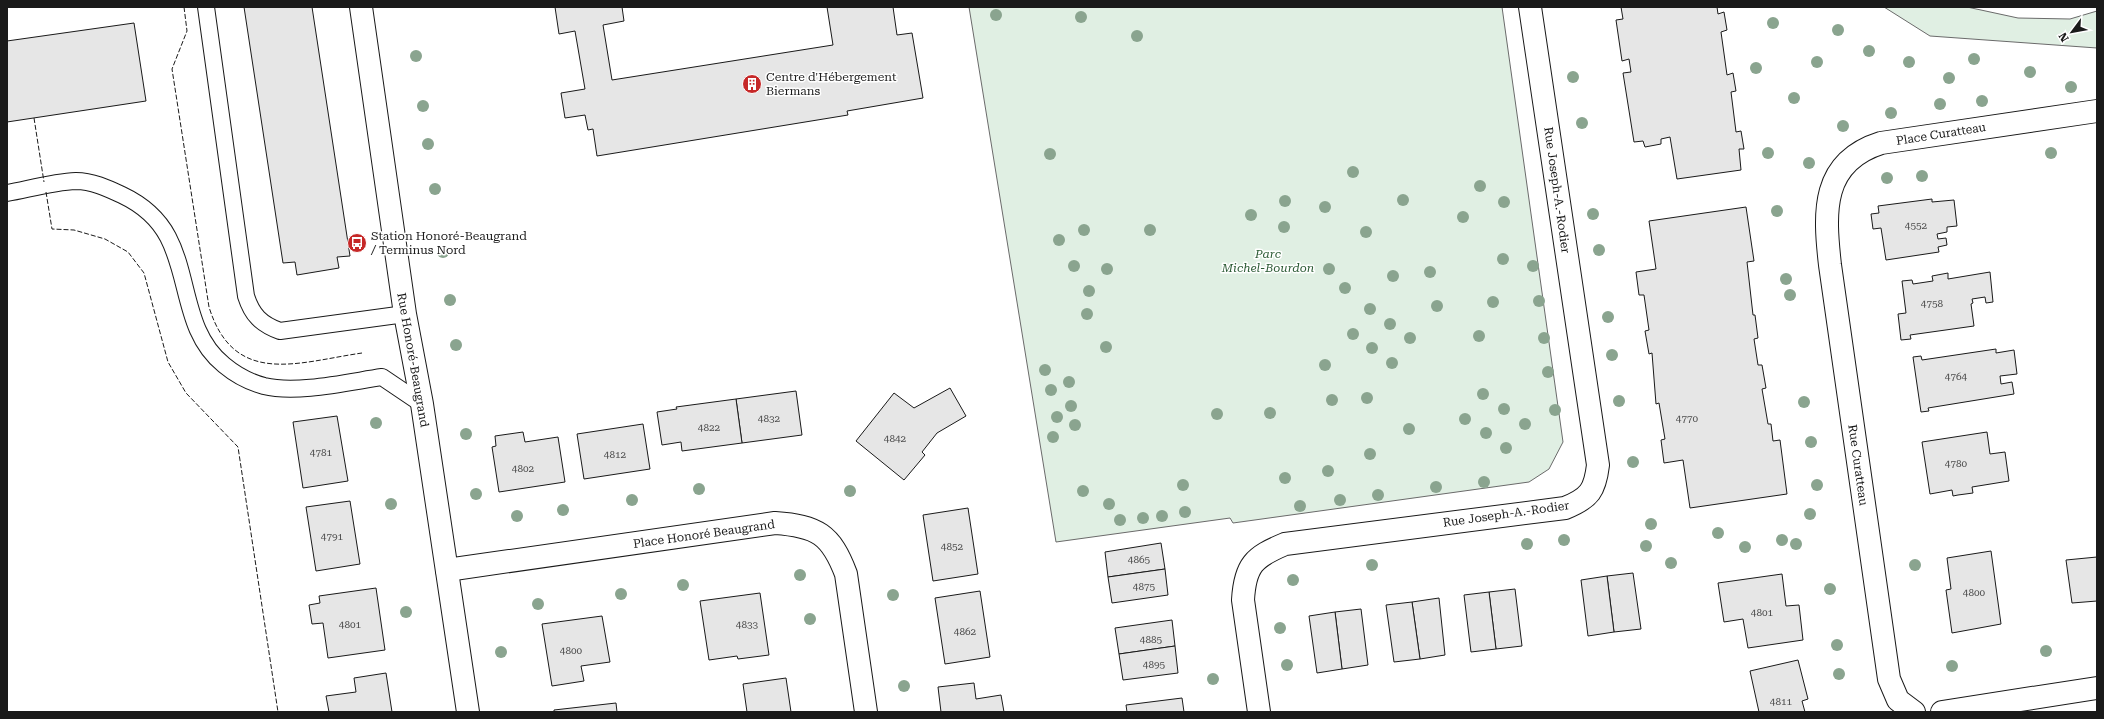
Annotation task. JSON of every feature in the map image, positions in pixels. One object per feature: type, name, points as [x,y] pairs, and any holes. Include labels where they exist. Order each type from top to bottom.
[{"type":"street","name":"Rue Honoré-Beaugrand","points":[[361,7],[405,314],[422,404],[468,712]]},
{"type":"street","name":"Rue Joseph-A.-Rodier","points":[[1259,712],[1243,600],[1244,581],[1253,563],[1267,552],[1285,544],[1565,508],[1578,503],[1589,495],[1596,481],[1598,465],[1530,7]]},
{"type":"street","name":"Place Curatteau","points":[[1827,215],[1832,186],[1840,170],[1851,158],[1864,148],[1881,143],[2097,111]]},
{"type":"street","name":"Rue Curatteau","points":[[1827,215],[1830,265],[1889,680],[1898,700],[1910,710]]},
{"type":"street","name":"Place Honoré Beaugrand","points":[[447,570],[776,523],[800,525],[822,534],[838,552],[846,574],[866,712]]},
{"type":"street","points":[[1942,712],[2097,688]]},
{"type":"lane","points":[[206,7],[246,296],[251,310],[263,323],[280,331],[405,314]]},
{"type":"lane","points":[[7,193],[76,181],[102,185],[130,198],[151,213],[168,237],[180,270],[197,332],[214,357],[236,375],[265,386],[301,388],[382,377],[422,404]]},
{"type":"green space","name":"Parc Michel-Bourdon","points":[[969,7],[1502,7],[1563,442],[1549,469],[1529,482],[1233,523],[1230,518],[1056,542]]},
{"type":"green space","points":[[1884,7],[1967,7],[2018,18],[2070,19],[2097,11],[2097,48],[1930,36]]},
{"type":"building","points":[[244,7],[312,7],[350,256],[337,257],[339,268],[297,275],[295,262],[283,263]]},
{"type":"building","name":"Centre d'Hébergement Biermans","points":[[555,7],[622,7],[624,21],[603,25],[612,80],[833,45],[827,7],[893,7],[897,35],[912,33],[923,98],[847,111],[848,115],[597,156],[593,129],[588,130],[585,115],[565,118],[561,93],[585,89],[575,31],[559,34]]},
{"type":"building","points":[[1621,7],[1717,7],[1718,14],[1724,12],[1727,30],[1721,32],[1727,75],[1733,73],[1736,91],[1731,92],[1736,132],[1741,131],[1744,149],[1739,149],[1741,170],[1677,179],[1670,137],[1661,139],[1661,144],[1645,147],[1643,141],[1634,142],[1623,73],[1631,72],[1629,59],[1622,61],[1616,20],[1623,19]]},
{"type":"building","points":[[134,23],[146,101],[7,122],[7,41]]},
{"type":"building","points":[[1932,199],[1932,202],[1954,200],[1957,226],[1947,227],[1947,232],[1937,234],[1938,239],[1946,238],[1947,245],[1938,247],[1939,252],[1886,260],[1881,228],[1873,229],[1871,214],[1879,213],[1878,206]]},
{"type":"building","points":[[1746,207],[1754,261],[1747,262],[1753,315],[1755,315],[1758,338],[1754,339],[1758,365],[1762,365],[1766,388],[1762,389],[1768,424],[1771,424],[1773,441],[1780,440],[1787,494],[1690,508],[1683,460],[1664,463],[1661,440],[1665,439],[1659,403],[1656,404],[1652,353],[1649,354],[1645,331],[1649,330],[1644,295],[1639,295],[1636,272],[1656,269],[1649,221]]},
{"type":"building","points":[[1990,272],[1993,302],[1986,303],[1985,297],[1972,299],[1973,303],[1971,304],[1974,326],[1910,335],[1911,339],[1901,340],[1898,314],[1906,313],[1902,281],[1912,280],[1913,284],[1933,281],[1932,276],[1948,273],[1948,279]]},
{"type":"building","points":[[1996,349],[1996,353],[2014,350],[2017,374],[2000,376],[2001,384],[2012,382],[2014,394],[1928,408],[1929,411],[1921,412],[1913,357],[1921,356],[1922,360]]},
{"type":"building","points":[[950,388],[966,416],[937,433],[922,452],[925,455],[904,480],[856,441],[894,393],[914,408]]},
{"type":"building","points":[[796,391],[802,435],[742,443],[736,399]]},
{"type":"building","points":[[736,399],[742,443],[682,451],[681,442],[662,445],[657,412],[677,409],[676,407]]},
{"type":"building","points":[[337,416],[348,481],[303,488],[293,422]]},
{"type":"building","points":[[643,424],[650,469],[584,479],[577,434]]},
{"type":"building","points":[[523,432],[525,442],[558,437],[565,482],[499,492],[492,447],[496,446],[495,436]]},
{"type":"building","points":[[1987,432],[1990,454],[2005,452],[2009,481],[1972,487],[1973,493],[1953,496],[1952,490],[1930,494],[1922,442]]},
{"type":"building","points":[[350,501],[360,564],[316,571],[306,507]]},
{"type":"building","points":[[968,508],[978,574],[933,581],[923,515]]},
{"type":"building","points":[[1161,543],[1165,569],[1108,577],[1105,552]]},
{"type":"building","points":[[1991,551],[2001,624],[1952,633],[1946,590],[1951,589],[1947,558]]},
{"type":"building","points":[[2097,557],[2097,601],[2072,603],[2066,560]]},
{"type":"building","points":[[1165,569],[1168,595],[1112,603],[1108,577]]},
{"type":"building","points":[[1633,573],[1641,629],[1614,632],[1607,576]]},
{"type":"building","points":[[1782,574],[1786,606],[1799,605],[1803,640],[1748,648],[1743,619],[1724,622],[1718,583]]},
{"type":"building","points":[[1607,576],[1614,632],[1588,636],[1581,580]]},
{"type":"building","points":[[376,588],[385,650],[328,658],[323,623],[312,624],[309,605],[320,603],[319,596]]},
{"type":"building","points":[[1515,589],[1522,646],[1496,649],[1489,592]]},
{"type":"building","points":[[980,591],[990,657],[945,664],[935,598]]},
{"type":"building","points":[[1489,592],[1496,649],[1471,652],[1464,595]]},
{"type":"building","points":[[760,593],[769,655],[738,659],[737,656],[709,660],[700,601]]},
{"type":"building","points":[[1439,598],[1445,655],[1420,659],[1412,602]]},
{"type":"building","points":[[1412,602],[1420,659],[1394,662],[1386,605]]},
{"type":"building","points":[[1361,609],[1368,665],[1342,669],[1335,612]]},
{"type":"building","points":[[1335,612],[1342,669],[1317,673],[1309,616]]},
{"type":"building","points":[[602,616],[610,662],[581,666],[584,681],[552,686],[542,624]]},
{"type":"building","points":[[1172,620],[1175,646],[1119,654],[1115,628]]},
{"type":"building","points":[[1175,646],[1178,673],[1123,680],[1119,654]]},
{"type":"building","points":[[1798,660],[1808,699],[1802,701],[1805,712],[1759,712],[1750,671]]},
{"type":"building","points":[[386,673],[392,712],[329,712],[326,696],[356,692],[354,678]]},
{"type":"building","points":[[786,678],[791,712],[747,712],[743,684]]},
{"type":"building","points":[[974,683],[976,699],[1001,695],[1004,712],[941,712],[938,687]]},
{"type":"building","points":[[1182,698],[1184,712],[1127,712],[1126,705]]},
{"type":"building","points":[[616,703],[617,712],[554,712],[554,710]]},
{"type":"fence","points":[[184,7],[187,31],[172,69],[209,307],[220,333],[235,350],[252,360],[271,364],[292,364],[362,353]]},
{"type":"fence","points":[[34,118],[44,182]]},
{"type":"fence","points":[[46,192],[52,229],[74,230],[105,239],[128,252],[144,273],[168,362],[186,393],[238,447],[278,712]]},
{"type":"place","name":"Centre d'Hébergement Biermans","points":[[752,84]]},
{"type":"place","name":"Station Honoré-Beaugrand / Terminus Nord","points":[[357,243]]}]
